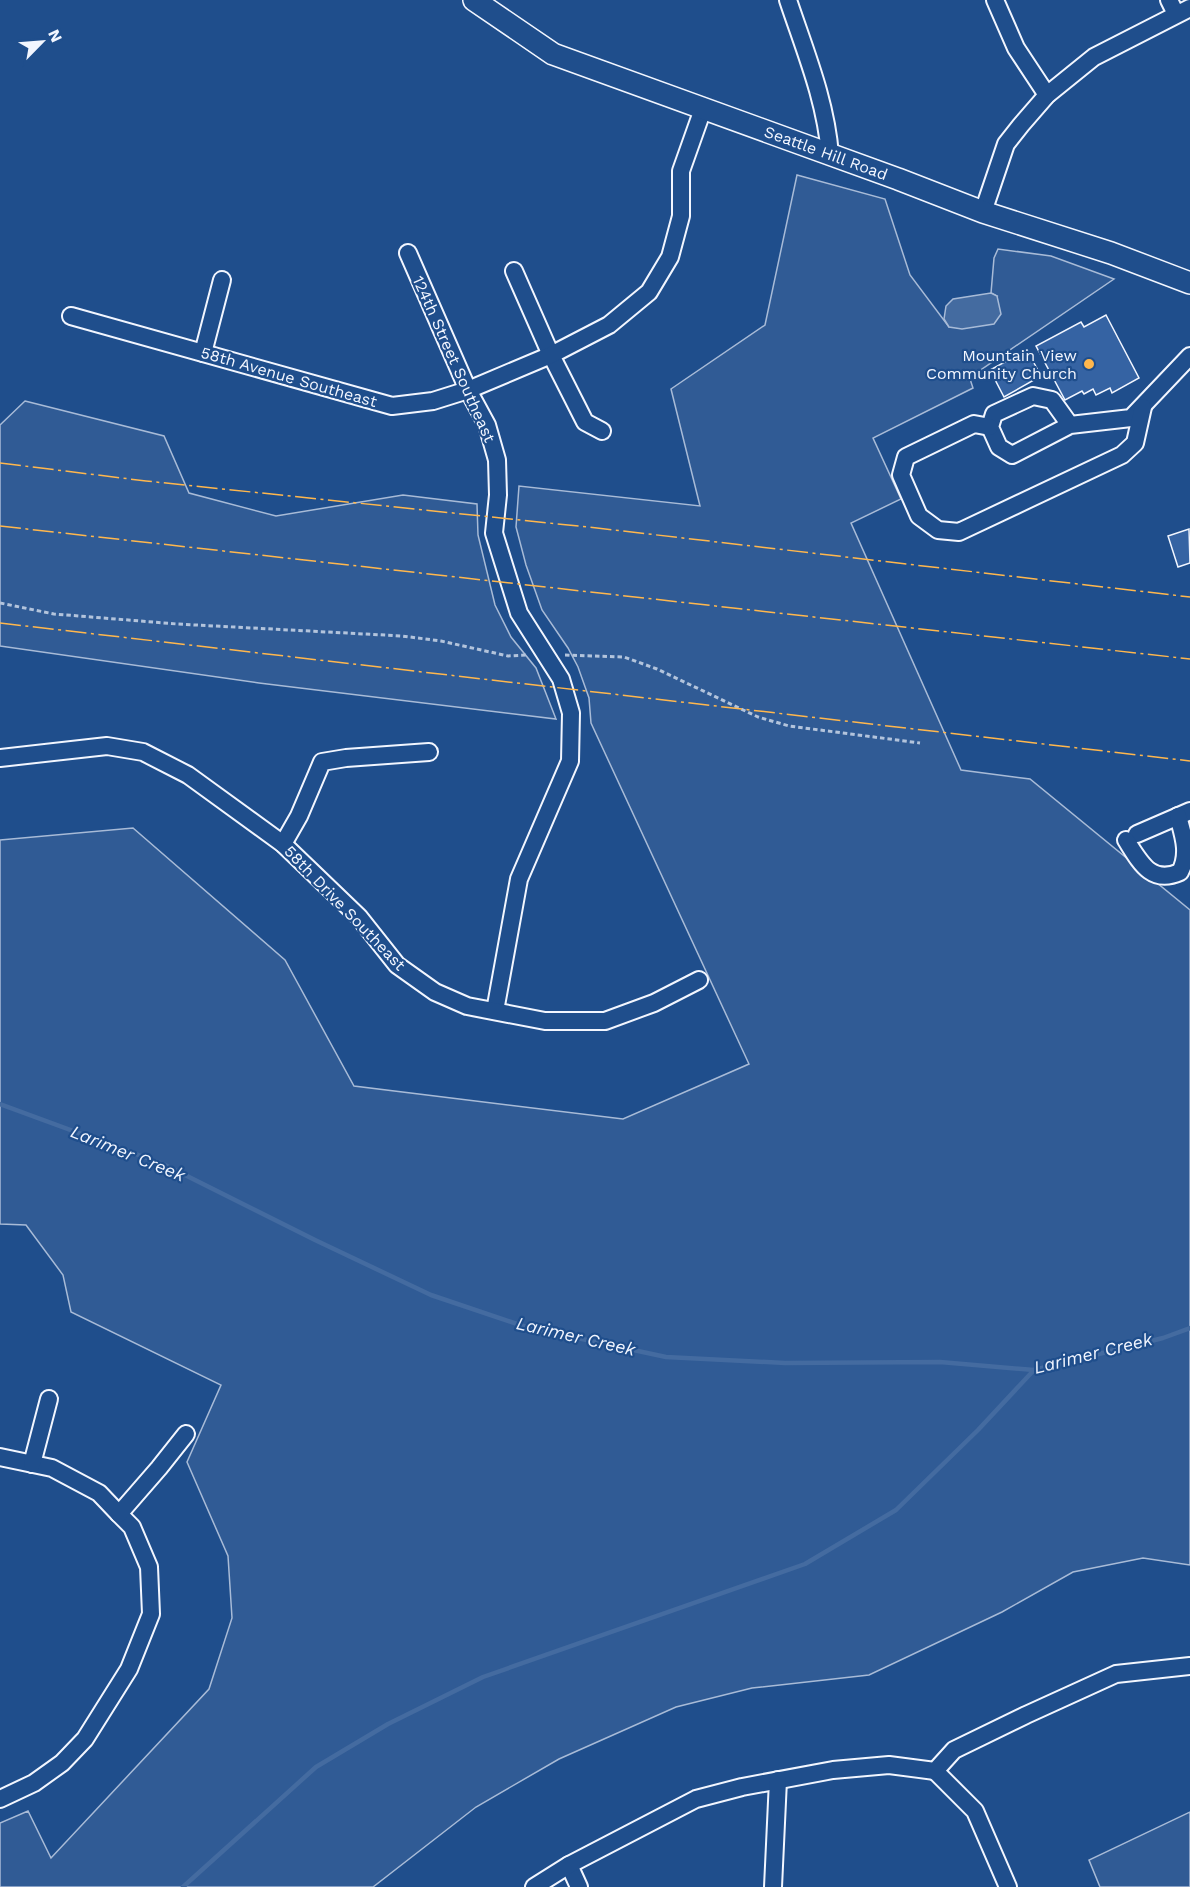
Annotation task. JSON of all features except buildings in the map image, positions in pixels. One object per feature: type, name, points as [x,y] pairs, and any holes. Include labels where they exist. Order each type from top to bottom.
[{"type":"main road","name":"Seattle Hill Road","points":[[474,0],[553,54],[898,179],[982,212],[1111,253],[1190,283]]},
{"type":"street","points":[[788,0],[823,107],[828,128],[830,155]]},
{"type":"street","points":[[995,0],[1016,48],[1047,95]]},
{"type":"street","points":[[982,212],[1006,144],[1047,95],[1094,57],[1178,7]]},
{"type":"street","name":"58th Avenue Southeast","points":[[71,316],[392,406],[433,401],[468,390],[551,355],[609,325],[649,292],[670,257],[681,216],[681,171],[703,109]]},
{"type":"street","name":"124th Street Southeast","points":[[408,253],[468,390],[487,425],[497,460],[498,495],[494,533],[519,613],[561,679],[571,713],[570,761],[519,879],[495,1011]]},
{"type":"street","points":[[514,271],[551,355],[585,422],[603,431]]},
{"type":"street","points":[[203,353],[222,280]]},
{"type":"street","points":[[1070,425],[1052,400],[1033,396],[994,414],[990,427],[999,447],[1012,455],[1070,425],[1131,418],[1190,356]]},
{"type":"street","points":[[990,427],[974,424],[906,457],[901,475],[907,491],[919,516],[938,530],[959,532],[1122,455],[1135,443],[1143,407]]},
{"type":"street","name":"58th Drive Southeast","points":[[0,759],[107,746],[142,752],[188,775],[283,844],[359,917],[397,965],[435,992],[467,1006],[545,1021],[605,1021],[654,1003],[699,980]]},
{"type":"street","points":[[283,844],[299,816],[322,762],[429,752]]},
{"type":"street","points":[[1184,814],[1186,847],[1184,866],[1180,872],[1168,876],[1150,873],[1131,837],[1184,814]]},
{"type":"street","points":[[32,1464],[50,1399]]},
{"type":"street","points":[[119,1514],[186,1434]]},
{"type":"street","points":[[0,1457],[52,1467],[99,1493],[132,1527],[149,1567],[151,1614],[129,1669],[85,1739],[62,1763],[34,1783],[0,1799]]},
{"type":"street","points":[[935,1771],[954,1750],[1116,1674],[1190,1666]]},
{"type":"street","points":[[534,1887],[569,1865],[696,1799],[833,1770],[889,1765],[935,1771],[975,1811],[1008,1887]]},
{"type":"street","points":[[773,1887],[778,1780]]},
{"type":"street","points":[[569,1865],[579,1887]]},
{"type":"path","points":[[0,603],[54,614],[177,624],[402,636],[441,641],[508,656],[546,654],[624,657],[657,669],[758,717],[789,726],[920,743]]},
{"type":"shaded area","points":[[797,175],[885,199],[910,275],[949,327],[997,296],[991,293],[994,258],[998,249],[1051,256],[1114,279],[969,376],[973,388],[873,438],[901,499],[851,523],[961,770],[1030,779],[1190,910],[1190,1565],[1143,1558],[1073,1572],[1002,1612],[869,1675],[752,1688],[676,1707],[559,1759],[476,1807],[373,1887],[0,1887],[0,1823],[28,1811],[51,1858],[209,1689],[232,1618],[228,1556],[187,1462],[221,1385],[71,1312],[63,1275],[26,1225],[0,1224],[0,840],[133,828],[285,960],[354,1086],[623,1119],[749,1064],[591,723],[589,698],[578,667],[542,610],[526,565],[516,527],[519,486],[700,506],[671,389],[765,325]]},
{"type":"shaded area","points":[[991,293],[997,296],[1001,314],[994,324],[962,329],[949,327],[944,319],[946,306],[953,299]]},
{"type":"shaded area","points":[[25,401],[164,436],[189,493],[276,516],[403,495],[477,504],[478,535],[495,605],[511,637],[536,668],[556,719],[259,683],[0,646],[0,425]]},
{"type":"shaded area","points":[[1190,1812],[1190,1887],[1100,1887],[1089,1860]]},
{"type":"waterway","name":"Larimer Creek","points":[[0,1104],[163,1164],[431,1295],[526,1327],[666,1357],[785,1363],[940,1362],[1034,1370],[1163,1338],[1190,1328]]},
{"type":"waterway","points":[[183,1887],[316,1767],[388,1724],[483,1677],[805,1564],[896,1510],[978,1430],[1034,1370]]},
{"type":"power","points":[[0,463],[146,481],[597,528],[1190,597]]},
{"type":"power","points":[[0,526],[1190,659]]},
{"type":"power","points":[[0,623],[1190,761]]},
{"type":"place","name":"Mountain View Community Church","points":[[1089,364]]}]
